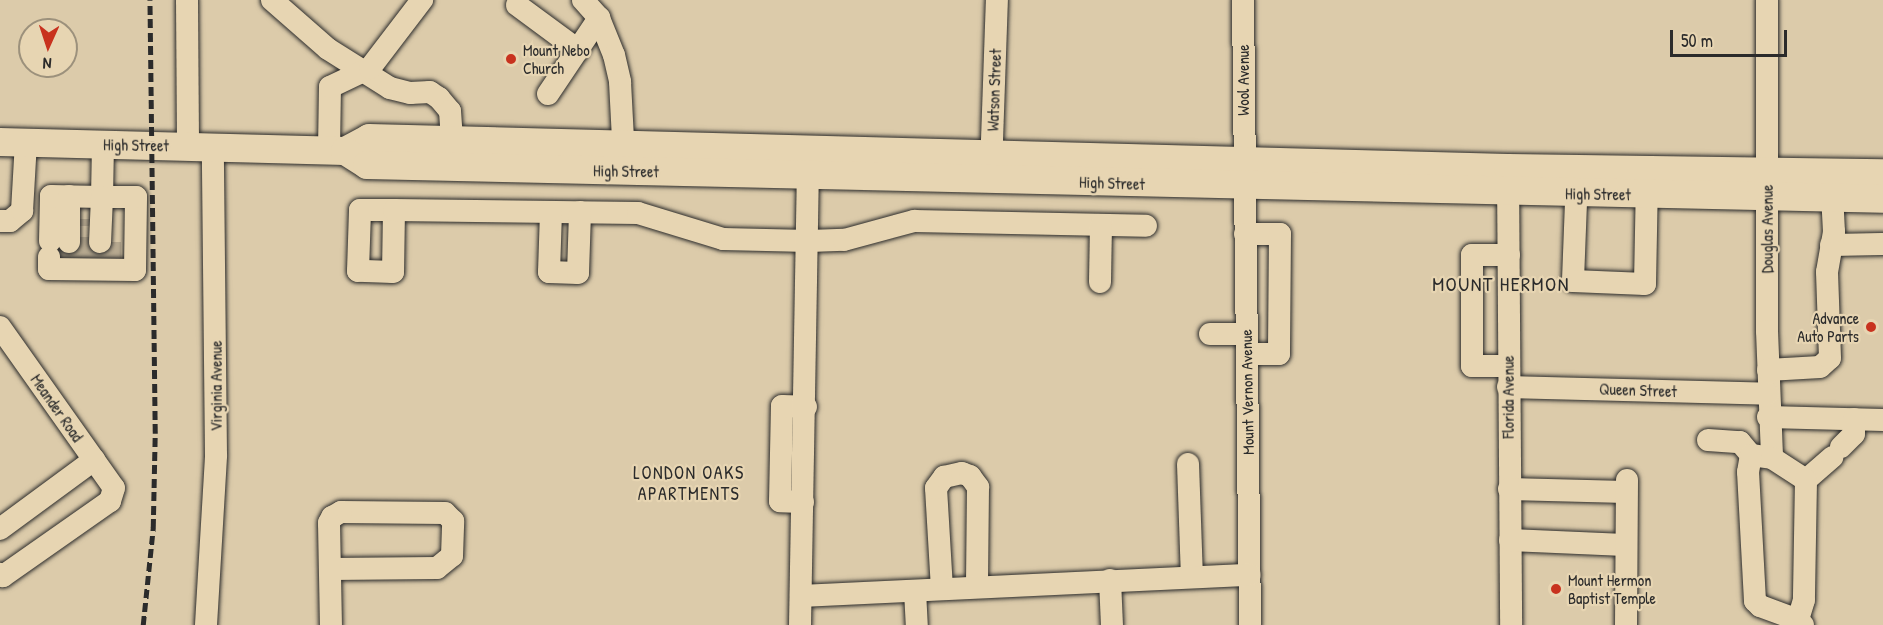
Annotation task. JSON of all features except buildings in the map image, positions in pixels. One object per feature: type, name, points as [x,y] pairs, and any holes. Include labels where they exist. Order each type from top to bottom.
[{"type":"main road","name":"High Street","points":[[337,151],[369,138],[452,141],[808,176],[991,166]]},
{"type":"main road","name":"High Street","points":[[13,142],[337,151],[367,165],[624,159],[1767,185],[1883,173]]},
{"type":"main road","name":"High Street","points":[[1767,185],[1832,198],[1883,199]]},
{"type":"street","name":"Virginia Avenue","points":[[187,0],[200,147],[216,455],[206,625]]},
{"type":"street","points":[[272,0],[328,49],[364,71],[400,92],[430,92],[439,98],[450,111],[452,141]]},
{"type":"street","points":[[337,151],[330,87],[364,71],[384,54],[422,0]]},
{"type":"street","points":[[583,0],[599,18],[620,82],[624,159]]},
{"type":"street","name":"Watson Street","points":[[991,166],[997,0]]},
{"type":"street","name":"Wool Avenue","points":[[1243,0],[1245,173]]},
{"type":"street","name":"Douglas Avenue","points":[[1767,0],[1768,417],[1761,457],[1748,472],[1755,601],[1760,606],[1801,622]]},
{"type":"street","points":[[517,6],[578,50]]},
{"type":"street","points":[[548,94],[599,18]]},
{"type":"street","points":[[0,221],[10,221],[22,211],[13,142]]},
{"type":"street","points":[[86,257],[106,197],[103,144]]},
{"type":"street","name":"Mount Vernon Avenue","points":[[1245,173],[1250,625]]},
{"type":"street","points":[[800,625],[809,241],[808,176]]},
{"type":"street","name":"Florida Avenue","points":[[1508,180],[1511,625]]},
{"type":"street","points":[[1577,181],[1573,281],[1645,284],[1647,183]]},
{"type":"street","points":[[51,196],[106,197],[136,197],[135,270],[86,257],[51,196]]},
{"type":"street","points":[[1768,370],[1820,367],[1830,358],[1827,272],[1832,245],[1832,198]]},
{"type":"street","points":[[394,210],[638,213],[723,239],[809,241],[844,240],[914,221],[1146,226]]},
{"type":"street","points":[[551,212],[549,272],[578,273],[580,212]]},
{"type":"street","points":[[1100,282],[1101,225]]},
{"type":"street","points":[[1210,334],[1280,354],[1280,234],[1245,234]]},
{"type":"street","points":[[1832,245],[1883,244]]},
{"type":"street","name":"Queen Street","points":[[1509,255],[1472,255],[1472,366],[1508,376],[1768,394]]},
{"type":"street","name":"Meander Road","points":[[0,327],[114,488],[110,501],[3,576],[0,574]]},
{"type":"street","points":[[1768,417],[1883,420]]},
{"type":"street","points":[[1801,622],[1804,600],[1806,480],[1854,434],[1854,419]]},
{"type":"street","points":[[1708,440],[1740,442],[1761,457],[1806,480]]},
{"type":"street","points":[[0,529],[94,460]]},
{"type":"street","points":[[1188,464],[1192,577]]},
{"type":"street","points":[[942,589],[936,488],[944,477],[962,473],[978,487],[976,587]]},
{"type":"street","points":[[1509,489],[1626,486],[1626,625]]},
{"type":"street","points":[[330,569],[437,568],[453,556],[453,521],[445,513],[337,513],[329,523],[331,625]]},
{"type":"street","points":[[1510,540],[1625,545]]},
{"type":"street","points":[[801,596],[1250,575]]},
{"type":"street","points":[[1110,580],[1112,625]]},
{"type":"street","points":[[915,591],[917,625]]},
{"type":"tunnel","points":[[91,219],[91,259]]},
{"type":"tunnel","points":[[69,242],[69,258]]},
{"type":"tunnel","points":[[110,242],[110,259]]},
{"type":"railway","points":[[143,625],[153,528],[155,433],[150,0]]},
{"type":"place","name":"Mount Nebo Church","points":[[511,59]]},
{"type":"place","name":"Advance Auto Parts","points":[[1871,327]]},
{"type":"place","name":"Mount Hermon Baptist Temple","points":[[1556,589]]},
{"type":"district","name":"MOUNT HERMON","points":[[1501,283]]},
{"type":"district","name":"LONDON OAKS APARTMENTS","points":[[689,484]]}]
